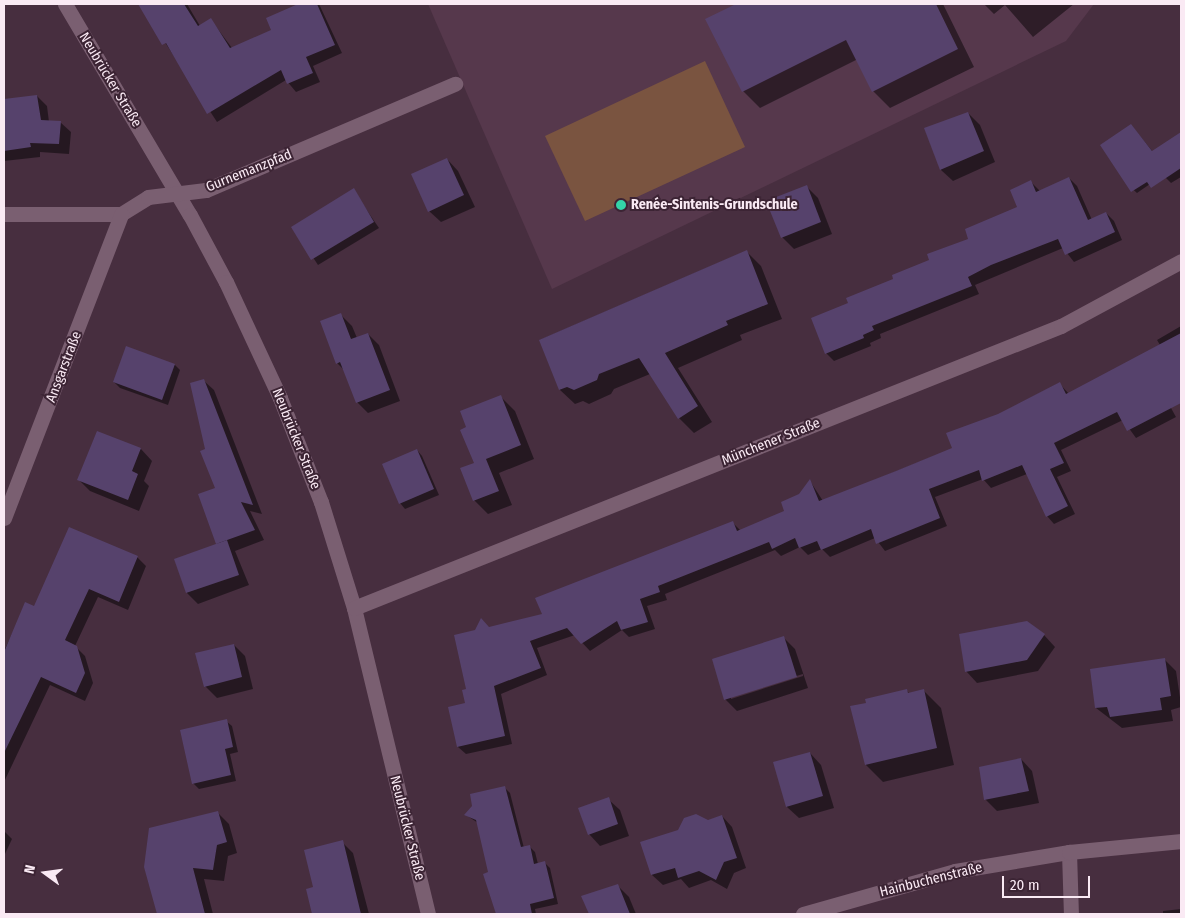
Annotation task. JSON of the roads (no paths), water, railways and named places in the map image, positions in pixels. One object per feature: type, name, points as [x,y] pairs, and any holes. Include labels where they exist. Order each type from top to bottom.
[{"type":"street","name":"Neubrücker Straße","points":[[65,4],[178,193],[226,282],[280,398],[321,502],[354,608],[428,914]]},
{"type":"street","name":"Gurnemanzpfad","points":[[121,214],[148,197],[206,190],[455,84]]},
{"type":"street","points":[[4,214],[121,214]]},
{"type":"street","name":"Ansgarstraße","points":[[4,518],[121,214]]},
{"type":"street","name":"Münchener Straße","points":[[354,608],[1061,326],[1181,261]]},
{"type":"street","name":"Hainbuchenstraße","points":[[803,914],[955,871],[1069,852],[1181,841]]},
{"type":"street","points":[[1069,852],[1070,914]]},
{"type":"place","name":"Renée-Sintenis-Grundschule","points":[[621,205]]}]
